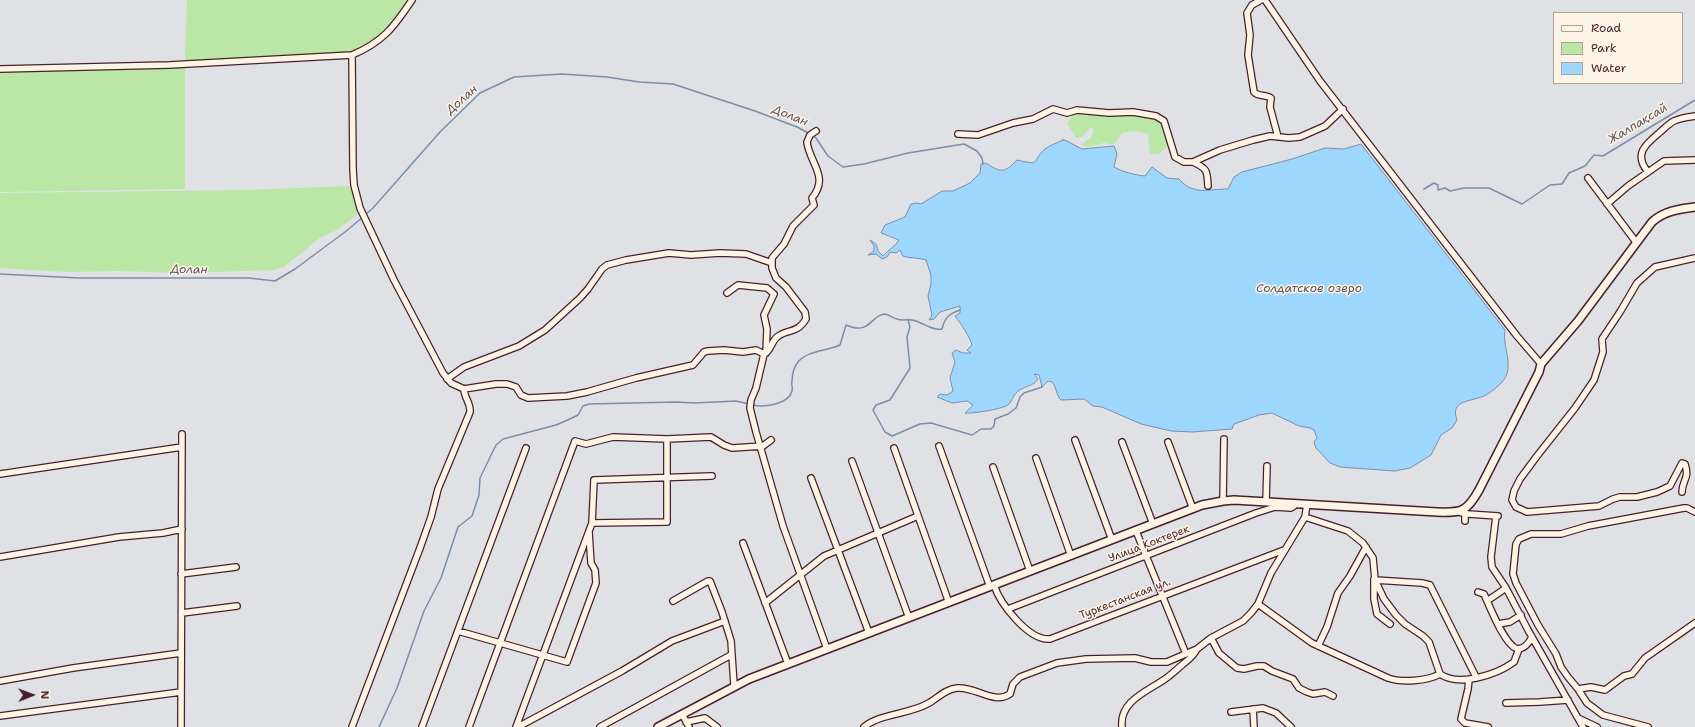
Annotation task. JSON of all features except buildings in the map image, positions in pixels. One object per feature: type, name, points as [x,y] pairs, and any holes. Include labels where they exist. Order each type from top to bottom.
[{"type":"main road","points":[[658,727],[734,685],[1193,508],[1223,501],[1295,503],[1462,513],[1470,505],[1480,490],[1539,372],[1541,364],[1578,321],[1636,242],[1658,217],[1674,210],[1695,207]]},
{"type":"street","points":[[0,69],[175,65],[352,55],[372,46],[384,36],[412,0]]},
{"type":"street","points":[[1261,0],[1252,5],[1247,13],[1249,27],[1249,69],[1254,92],[1256,94],[1271,98],[1270,106],[1278,137]]},
{"type":"street","points":[[1265,0],[1320,81],[1344,109],[1516,336],[1541,364]]},
{"type":"street","points":[[352,55],[353,169],[358,202],[371,234],[390,273],[447,379],[464,389],[496,384],[507,384],[516,387],[521,395],[528,398],[567,396],[693,365],[704,352],[708,351],[724,350],[742,352],[756,350],[765,354]]},
{"type":"street","points":[[958,134],[978,135],[1013,123],[1033,119],[1053,109],[1067,112],[1077,110],[1109,113],[1133,112],[1156,116],[1164,121],[1175,156],[1184,162],[1193,162],[1220,150],[1253,140],[1270,136],[1294,137],[1312,132],[1325,126],[1344,109]]},
{"type":"street","points":[[1648,172],[1644,165],[1642,156],[1642,150],[1647,143],[1674,121],[1695,116]]},
{"type":"street","points":[[765,354],[768,353],[777,337],[800,327],[806,319],[805,312],[786,287],[776,278],[772,258],[784,244],[793,226],[814,205],[812,198],[817,191],[819,173],[807,142],[810,135],[816,131]]},
{"type":"street","points":[[1607,204],[1664,161],[1695,160]]},
{"type":"street","points":[[1193,162],[1202,166],[1207,171],[1208,186]]},
{"type":"street","points":[[1588,178],[1636,242]]},
{"type":"street","points":[[447,379],[464,367],[519,346],[545,330],[588,289],[602,269],[608,265],[626,260],[669,253],[691,255],[720,253],[746,254],[772,263]]},
{"type":"street","points":[[1682,492],[1686,481],[1687,470],[1685,464],[1683,463],[1670,486],[1657,492],[1637,497],[1620,497],[1599,506],[1527,512],[1516,507],[1512,500],[1514,491],[1520,479],[1575,408],[1594,380],[1603,352],[1602,339],[1637,283],[1655,267],[1695,258]]},
{"type":"street","points":[[727,293],[738,285],[767,288],[774,294],[764,315],[767,329],[765,354],[750,405],[783,526],[827,649]]},
{"type":"street","points":[[352,727],[420,548],[431,517],[438,489],[470,412],[470,404],[464,396],[464,389]]},
{"type":"street","points":[[181,727],[180,653],[182,613],[182,434]]},
{"type":"street","points":[[469,727],[575,442],[586,444],[613,437],[666,439],[711,437],[732,448],[760,446],[767,444],[771,440]]},
{"type":"street","points":[[592,523],[667,522],[666,439]]},
{"type":"street","points":[[1223,501],[1224,439]]},
{"type":"street","points":[[1075,440],[1112,540]]},
{"type":"street","points":[[1122,442],[1153,524]]},
{"type":"street","points":[[1168,442],[1193,508]]},
{"type":"street","name":"Туркестанская ул.","points":[[939,446],[992,586],[1008,609],[1030,633],[1046,640],[1284,550]]},
{"type":"street","points":[[0,474],[182,447]]},
{"type":"street","points":[[422,727],[526,448]]},
{"type":"street","points":[[894,448],[949,603]]},
{"type":"street","points":[[1036,458],[1071,556]]},
{"type":"street","points":[[852,461],[909,618]]},
{"type":"street","points":[[1266,502],[1267,466]]},
{"type":"street","points":[[993,468],[1030,571]]},
{"type":"street","points":[[517,727],[592,523],[594,480],[712,476]]},
{"type":"street","points":[[811,478],[869,633]]},
{"type":"street","name":"Улица Коктерек","points":[[1008,609],[1256,513],[1275,508],[1290,508],[1294,506],[1295,503]]},
{"type":"street","points":[[864,727],[893,715],[919,708],[955,688],[966,689],[993,697],[1005,697],[1010,694],[1013,684],[1020,677],[1057,663],[1086,659],[1135,658],[1151,662],[1164,663],[1197,649],[1211,638],[1243,621],[1251,614],[1258,604],[1271,574],[1284,550],[1305,517],[1307,504]]},
{"type":"street","points":[[1648,727],[1596,712],[1587,703],[1578,688],[1561,667],[1556,654],[1538,625],[1516,583],[1513,574],[1516,544],[1519,539],[1531,534],[1561,534],[1588,526],[1684,508],[1695,512]]},
{"type":"street","points":[[1465,521],[1462,513],[1497,516],[1492,564],[1583,727]]},
{"type":"street","points":[[765,603],[824,556],[918,516]]},
{"type":"street","points":[[1305,517],[1348,531],[1354,534],[1366,547],[1373,558],[1375,577],[1374,600],[1377,614],[1390,624]]},
{"type":"street","points":[[0,557],[119,537],[163,533],[182,529]]},
{"type":"street","points":[[1136,530],[1161,596],[1186,654]]},
{"type":"street","points":[[458,631],[567,662],[596,583],[595,570],[591,563],[589,532]]},
{"type":"street","points":[[743,543],[788,664]]},
{"type":"street","points":[[1318,646],[1333,610],[1338,593],[1366,547]]},
{"type":"street","points":[[181,574],[236,567]]},
{"type":"street","points":[[1375,577],[1392,610],[1406,624],[1429,642],[1440,674]]},
{"type":"street","points":[[1375,577],[1430,585],[1476,677]]},
{"type":"street","points":[[673,601],[709,580],[725,622],[730,641],[734,685]]},
{"type":"street","points":[[1487,601],[1506,588]]},
{"type":"street","points":[[1478,592],[1484,594],[1510,645],[1519,650]]},
{"type":"street","points":[[1258,604],[1306,640],[1393,680],[1420,679],[1440,674],[1455,680],[1469,680],[1510,665],[1517,658],[1519,650],[1527,645],[1532,637]]},
{"type":"street","points":[[182,613],[237,606]]},
{"type":"street","points":[[1498,624],[1510,622],[1521,615]]},
{"type":"street","points":[[517,727],[622,671],[672,641],[725,622]]},
{"type":"street","points":[[1578,688],[1591,687],[1605,690],[1624,676],[1632,674],[1645,658],[1695,623]]},
{"type":"street","points":[[1211,638],[1219,653],[1237,668],[1247,669],[1257,666],[1264,666],[1272,671],[1293,679],[1299,688],[1307,692],[1313,694],[1325,692],[1333,696]]},
{"type":"street","points":[[1122,727],[1123,714],[1126,707],[1143,692],[1165,679],[1195,653],[1197,649]]},
{"type":"street","points":[[0,681],[73,668],[180,653]]},
{"type":"street","points":[[600,727],[731,655]]},
{"type":"street","points":[[1469,680],[1461,719],[1465,722],[1488,727]]},
{"type":"street","points":[[0,716],[181,692]]},
{"type":"street","points":[[1506,703],[1568,700]]},
{"type":"street","points":[[1231,712],[1263,708],[1276,713],[1291,727]]},
{"type":"street","points":[[1253,709],[1254,727]]},
{"type":"street","points":[[682,714],[688,725],[704,718],[718,727]]},
{"type":"street","points":[[1578,718],[1598,727]]},
{"type":"green space","points":[[187,0],[409,0],[381,37],[352,53],[185,62]]},
{"type":"green space","points":[[185,67],[185,187],[183,189],[0,192],[0,72]]},
{"type":"green space","points":[[1076,112],[1131,112],[1152,116],[1161,120],[1169,145],[1159,154],[1150,154],[1148,134],[1135,131],[1122,133],[1113,144],[1104,143],[1090,146],[1081,145],[1091,137],[1094,130],[1090,127],[1083,137],[1076,138],[1067,123]]},
{"type":"green space","points":[[351,186],[360,213],[335,231],[321,237],[284,267],[273,270],[184,273],[119,271],[67,272],[0,268],[0,193],[244,190]]},
{"type":"water","name":"Солдатское озеро","points":[[1063,140],[1082,149],[1114,146],[1117,154],[1114,167],[1129,173],[1145,176],[1152,167],[1167,178],[1179,179],[1190,188],[1196,190],[1228,189],[1234,177],[1242,172],[1292,159],[1325,148],[1344,149],[1361,144],[1505,330],[1508,369],[1503,381],[1493,391],[1481,397],[1464,402],[1456,408],[1455,413],[1457,420],[1452,428],[1441,435],[1431,455],[1410,468],[1395,471],[1340,467],[1330,463],[1316,448],[1314,442],[1317,438],[1314,430],[1299,426],[1272,413],[1259,415],[1234,424],[1232,429],[1192,432],[1171,431],[1141,424],[1102,407],[1093,406],[1084,399],[1061,400],[1052,382],[1048,381],[1042,387],[1039,375],[1034,374],[1038,379],[1031,385],[1017,392],[1008,405],[987,411],[965,413],[973,405],[967,401],[952,403],[937,397],[940,394],[947,395],[953,391],[950,378],[955,362],[952,353],[956,350],[963,353],[971,353],[967,350],[972,345],[971,342],[955,316],[960,313],[960,306],[940,312],[934,319],[929,320],[932,315],[928,296],[931,284],[931,275],[926,260],[903,256],[900,250],[896,253],[890,252],[887,257],[882,259],[876,254],[868,255],[874,251],[874,246],[870,240],[876,244],[878,251],[883,256],[899,240],[881,233],[885,225],[905,217],[911,204],[921,204],[942,191],[953,191],[970,183],[980,173],[981,164],[986,163],[995,169],[1003,170],[1017,160],[1034,162],[1045,149]]},
{"type":"waterway","name":"Долан","points":[[366,214],[440,132],[480,93],[514,77],[562,74],[673,84],[755,111],[797,127],[810,134]]},
{"type":"waterway","name":"Жалпақсай","points":[[1424,189],[1434,183],[1438,185],[1438,190],[1445,188],[1450,191],[1464,188],[1489,188],[1522,204],[1550,185],[1562,184],[1569,173],[1585,166],[1594,155],[1603,156],[1695,100]]},
{"type":"waterway","name":"Долан","points":[[813,136],[828,156],[843,167],[864,164],[908,153],[964,144],[977,151],[982,158],[983,164]]},
{"type":"waterway","name":"Долан","points":[[0,274],[79,278],[249,278],[275,281],[295,269],[363,217]]},
{"type":"waterway","points":[[753,405],[763,406],[776,404],[786,399],[792,391],[793,374],[795,366],[798,362],[807,355],[840,345],[846,325],[854,328],[861,328],[870,324],[880,315],[885,314],[899,320],[912,320],[934,329],[942,329],[948,316],[960,310]]},
{"type":"waterway","points":[[908,320],[910,327],[907,337],[910,368],[890,400],[876,405],[873,410],[885,432],[892,436],[920,424],[931,423],[972,435],[981,429],[991,429],[994,426],[995,419],[1008,414],[1016,408],[1020,397],[1024,393],[1042,387]]},
{"type":"waterway","points":[[379,727],[397,688],[424,611],[441,578],[458,527],[472,516],[479,495],[480,478],[496,445],[503,439],[556,425],[572,418],[578,415],[583,406],[589,404],[736,401],[749,404]]}]
